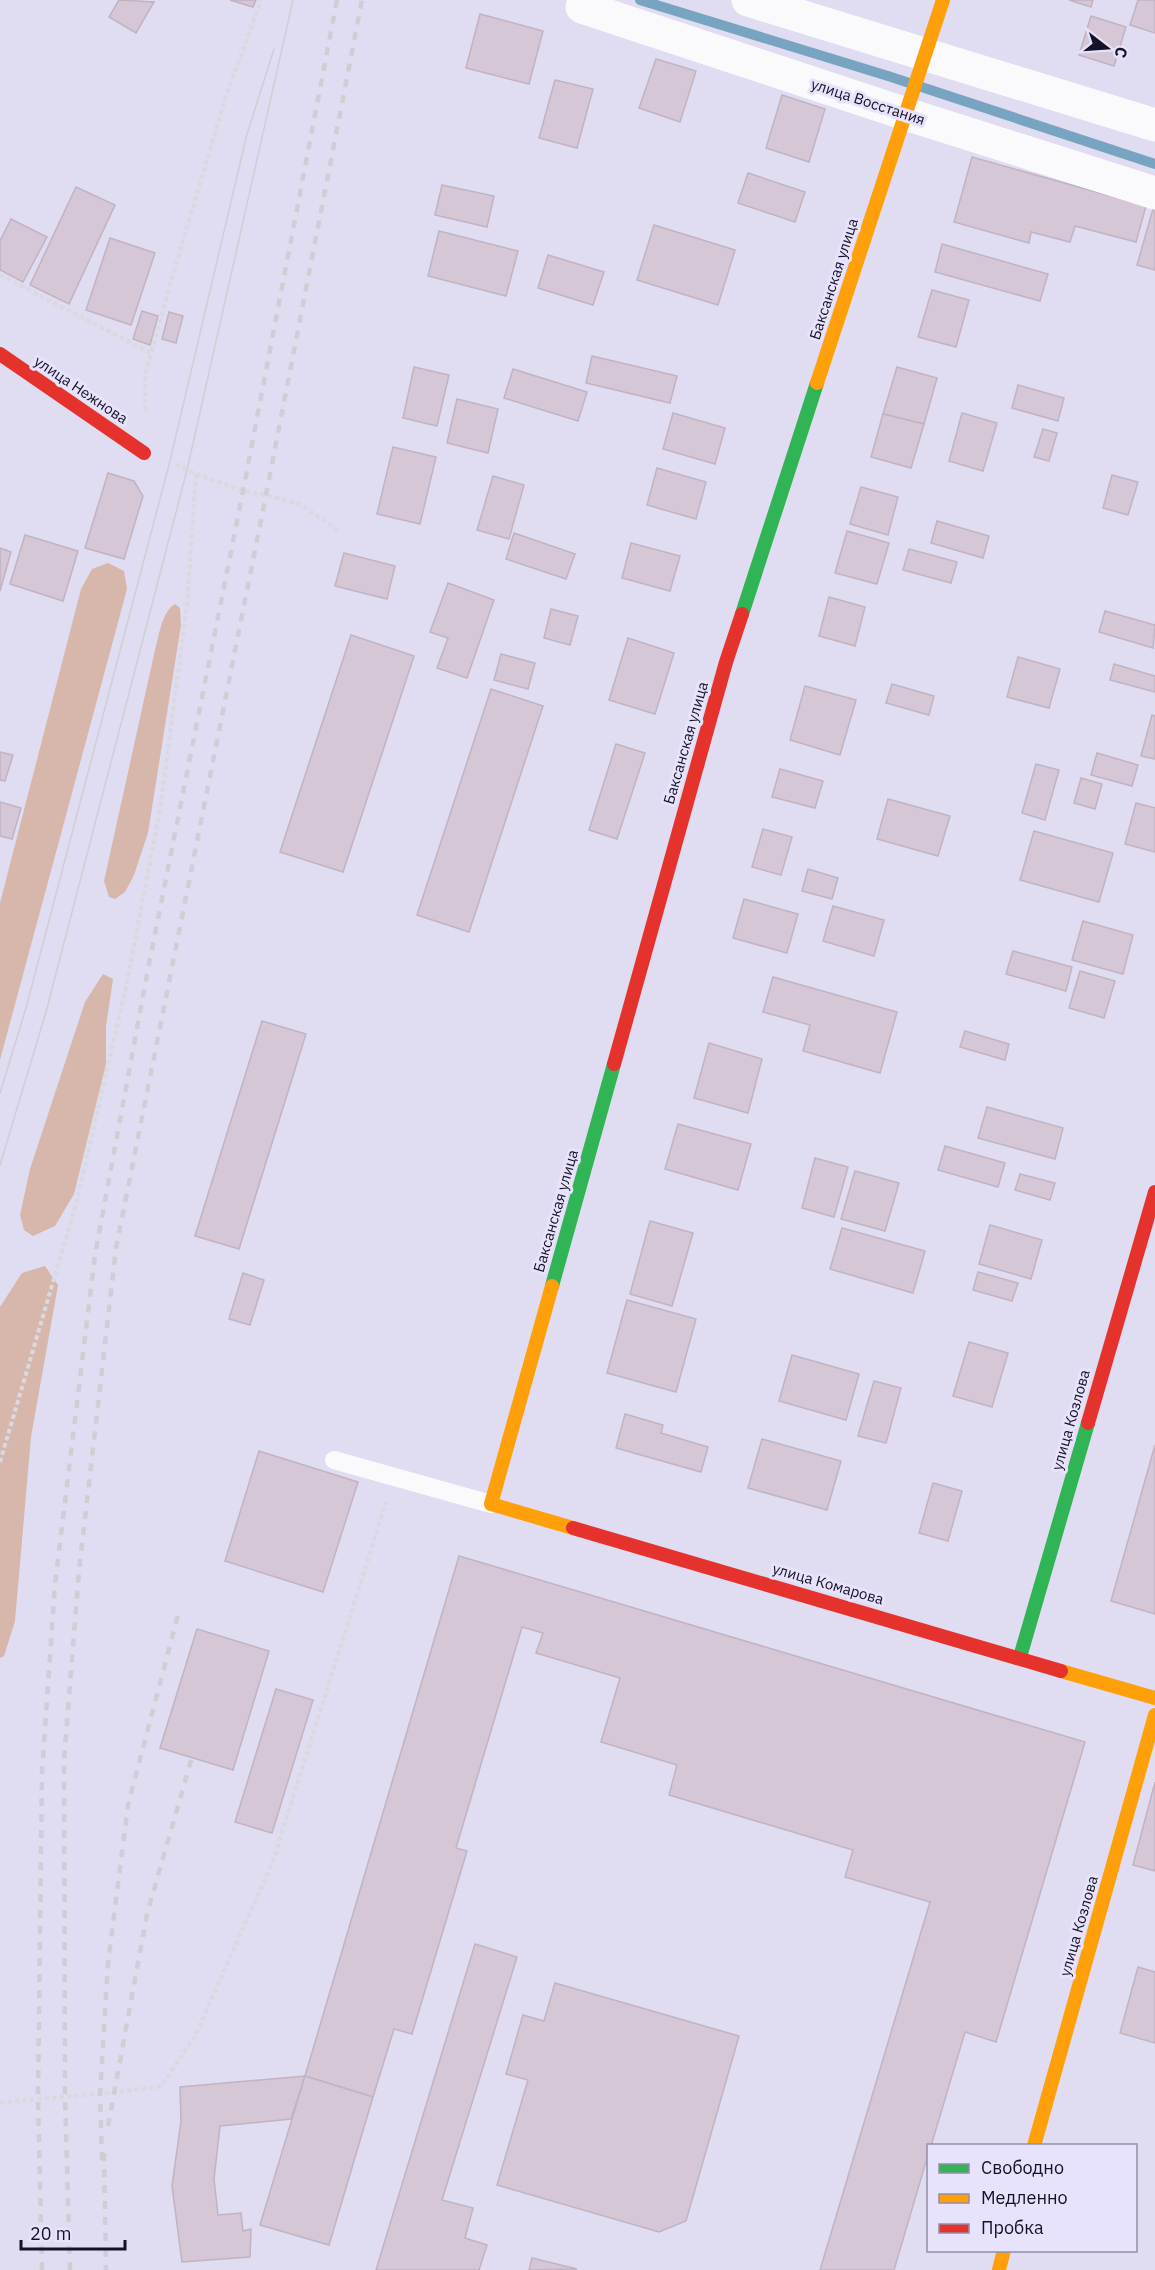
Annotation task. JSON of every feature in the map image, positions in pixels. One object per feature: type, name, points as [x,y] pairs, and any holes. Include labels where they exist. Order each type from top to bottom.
[{"type":"street","points":[[748,0],[922,58],[1155,125]]},
{"type":"street","name":"Баксанская улица","points":[[491,1504],[726,662],[922,58],[943,0]]},
{"type":"street","name":"улица Восстания","points":[[582,7],[1155,193]]},
{"type":"street","name":"улица Нежнова","points":[[0,354],[144,453]]},
{"type":"street","name":"улица Козлова","points":[[1020,1657],[1155,1192]]},
{"type":"street","name":"улица Комарова","points":[[491,1504],[1155,1698]]},
{"type":"street","name":"улица Козлова","points":[[1034,2144],[1155,1716]]},
{"type":"street","points":[[999,2270],[1004,2252]]},
{"type":"lane","points":[[334,1460],[491,1504]]},
{"type":"path","points":[[261,0],[225,99],[151,353],[146,376],[144,453],[170,461],[196,474],[243,491],[302,505],[338,531]]},
{"type":"path","points":[[0,275],[151,353]]},
{"type":"path","points":[[0,1462],[76,1204],[126,987],[160,810],[187,605],[196,474]]},
{"type":"path","points":[[0,2103],[80,2094],[112,2094],[161,2086],[194,2038],[273,1861],[394,1477]]},
{"type":"shaded area","points":[[108,563],[124,571],[127,589],[0,1060],[0,903],[81,589],[92,569]]},
{"type":"shaded area","points":[[175,604],[180,608],[181,625],[148,833],[134,875],[125,892],[115,899],[109,897],[104,881],[160,631],[167,612]]},
{"type":"shaded area","points":[[103,974],[113,979],[106,1026],[106,1064],[74,1194],[55,1226],[33,1236],[24,1230],[20,1215],[30,1169],[85,1002]]},
{"type":"shaded area","points":[[45,1266],[58,1285],[31,1437],[15,1621],[4,1656],[0,1658],[0,1307],[22,1273]]},
{"type":"building","points":[[119,0],[154,2],[136,33],[109,17]]},
{"type":"building","points":[[230,0],[256,0],[253,7]]},
{"type":"building","points":[[1069,0],[1093,0],[1091,7]]},
{"type":"building","points":[[1138,0],[1155,0],[1155,33],[1130,25]]},
{"type":"building","points":[[480,14],[543,31],[529,84],[466,68]]},
{"type":"building","points":[[1091,16],[1126,27],[1114,66],[1079,55]]},
{"type":"building","points":[[656,59],[696,71],[680,122],[639,108]]},
{"type":"building","points":[[555,80],[593,89],[577,148],[539,138]]},
{"type":"building","points":[[782,95],[825,109],[809,162],[766,148]]},
{"type":"building","points":[[972,157],[1146,206],[1136,242],[1075,226],[1070,242],[1031,232],[1029,243],[954,222]]},
{"type":"building","points":[[748,173],[805,192],[795,222],[738,203]]},
{"type":"building","points":[[442,185],[494,196],[487,227],[435,215]]},
{"type":"building","points":[[76,187],[115,205],[69,304],[30,285]]},
{"type":"building","points":[[1153,209],[1155,210],[1155,270],[1137,265]]},
{"type":"building","points":[[11,219],[47,237],[23,282],[0,270],[0,241]]},
{"type":"building","points":[[654,225],[735,250],[718,305],[637,280]]},
{"type":"building","points":[[439,231],[518,251],[506,296],[428,276]]},
{"type":"building","points":[[110,238],[155,253],[131,325],[86,310]]},
{"type":"building","points":[[942,244],[1048,274],[1040,301],[935,272]]},
{"type":"building","points":[[548,255],[604,272],[593,305],[538,288]]},
{"type":"building","points":[[932,290],[969,300],[956,347],[918,337]]},
{"type":"building","points":[[142,311],[158,316],[150,345],[133,339]]},
{"type":"building","points":[[169,312],[183,316],[176,343],[162,339]]},
{"type":"building","points":[[592,356],[677,376],[670,403],[586,383]]},
{"type":"building","points":[[414,367],[449,375],[437,426],[403,418]]},
{"type":"building","points":[[897,367],[937,378],[924,424],[883,414]]},
{"type":"building","points":[[513,369],[587,392],[578,421],[504,398]]},
{"type":"building","points":[[1018,385],[1064,398],[1058,421],[1012,408]]},
{"type":"building","points":[[457,399],[498,409],[488,453],[447,443]]},
{"type":"building","points":[[673,413],[725,428],[715,464],[663,449]]},
{"type":"building","points":[[962,413],[997,423],[983,471],[949,461]]},
{"type":"building","points":[[883,414],[924,424],[911,468],[871,457]]},
{"type":"building","points":[[1043,429],[1057,433],[1049,461],[1034,457]]},
{"type":"building","points":[[393,447],[436,457],[420,524],[377,514]]},
{"type":"building","points":[[657,468],[706,482],[696,519],[647,505]]},
{"type":"building","points":[[108,473],[134,481],[143,496],[124,559],[85,548]]},
{"type":"building","points":[[1112,475],[1138,482],[1128,515],[1103,508]]},
{"type":"building","points":[[493,476],[524,485],[509,539],[477,530]]},
{"type":"building","points":[[861,487],[898,497],[888,535],[850,524]]},
{"type":"building","points":[[937,521],[989,536],[983,558],[931,543]]},
{"type":"building","points":[[847,531],[889,543],[877,584],[835,573]]},
{"type":"building","points":[[514,533],[575,554],[566,579],[506,559]]},
{"type":"building","points":[[25,535],[78,551],[63,601],[10,584]]},
{"type":"building","points":[[631,543],[680,556],[670,591],[622,578]]},
{"type":"building","points":[[0,548],[11,552],[0,591]]},
{"type":"building","points":[[909,549],[957,562],[951,583],[903,570]]},
{"type":"building","points":[[344,553],[395,566],[387,599],[335,586]]},
{"type":"building","points":[[448,583],[494,600],[467,678],[437,668],[448,638],[430,632]]},
{"type":"building","points":[[829,597],[865,607],[855,646],[819,636]]},
{"type":"building","points":[[551,609],[578,616],[570,645],[544,638]]},
{"type":"building","points":[[1105,611],[1155,625],[1153,648],[1099,632]]},
{"type":"building","points":[[351,635],[414,656],[343,872],[280,852]]},
{"type":"building","points":[[628,638],[674,653],[655,714],[609,700]]},
{"type":"building","points":[[501,654],[535,663],[528,689],[494,680]]},
{"type":"building","points":[[1018,657],[1060,669],[1049,708],[1007,697]]},
{"type":"building","points":[[1114,664],[1155,676],[1155,692],[1110,680]]},
{"type":"building","points":[[892,684],[934,696],[929,715],[886,703]]},
{"type":"building","points":[[805,686],[856,700],[840,755],[790,740]]},
{"type":"building","points":[[491,689],[543,706],[469,932],[417,915]]},
{"type":"building","points":[[1152,715],[1155,716],[1155,759],[1141,756]]},
{"type":"building","points":[[616,744],[645,753],[617,839],[589,830]]},
{"type":"building","points":[[0,752],[13,755],[5,781],[0,780]]},
{"type":"building","points":[[1097,753],[1138,765],[1132,786],[1091,775]]},
{"type":"building","points":[[1036,764],[1059,770],[1045,820],[1022,813]]},
{"type":"building","points":[[780,769],[823,781],[815,808],[772,797]]},
{"type":"building","points":[[1081,778],[1102,784],[1095,809],[1074,803]]},
{"type":"building","points":[[888,799],[950,816],[938,856],[877,839]]},
{"type":"building","points":[[0,802],[21,808],[12,839],[0,836]]},
{"type":"building","points":[[1136,803],[1155,808],[1155,852],[1125,844]]},
{"type":"building","points":[[763,829],[792,837],[781,875],[752,867]]},
{"type":"building","points":[[1034,831],[1113,853],[1099,902],[1020,880]]},
{"type":"building","points":[[808,869],[838,878],[832,899],[802,891]]},
{"type":"building","points":[[744,899],[798,914],[787,953],[733,938]]},
{"type":"building","points":[[833,906],[884,920],[874,956],[823,941]]},
{"type":"building","points":[[1083,921],[1133,935],[1123,974],[1072,960]]},
{"type":"building","points":[[1013,951],[1072,967],[1066,991],[1006,974]]},
{"type":"building","points":[[1080,971],[1115,981],[1104,1018],[1069,1008]]},
{"type":"building","points":[[773,977],[897,1012],[880,1073],[803,1051],[810,1025],[763,1012]]},
{"type":"building","points":[[262,1021],[306,1034],[239,1249],[195,1236]]},
{"type":"building","points":[[965,1031],[1009,1044],[1005,1060],[960,1047]]},
{"type":"building","points":[[709,1043],[762,1059],[748,1113],[694,1098]]},
{"type":"building","points":[[987,1107],[1063,1128],[1055,1159],[978,1138]]},
{"type":"building","points":[[678,1124],[751,1144],[738,1190],[665,1169]]},
{"type":"building","points":[[945,1146],[1005,1163],[998,1187],[938,1170]]},
{"type":"building","points":[[815,1158],[848,1167],[834,1217],[802,1208]]},
{"type":"building","points":[[855,1171],[899,1183],[885,1231],[841,1219]]},
{"type":"building","points":[[1020,1174],[1055,1183],[1050,1200],[1015,1190]]},
{"type":"building","points":[[650,1221],[693,1233],[672,1306],[630,1294]]},
{"type":"building","points":[[990,1225],[1042,1240],[1031,1279],[979,1264]]},
{"type":"building","points":[[842,1228],[925,1251],[913,1293],[830,1269]]},
{"type":"building","points":[[978,1272],[1018,1283],[1012,1301],[973,1290]]},
{"type":"building","points":[[243,1273],[264,1280],[250,1325],[229,1319]]},
{"type":"building","points":[[627,1300],[696,1319],[676,1392],[607,1373]]},
{"type":"building","points":[[969,1342],[1008,1353],[992,1407],[953,1396]]},
{"type":"building","points":[[792,1355],[859,1374],[846,1420],[779,1401]]},
{"type":"building","points":[[874,1381],[901,1388],[886,1443],[858,1436]]},
{"type":"building","points":[[625,1414],[663,1425],[661,1433],[708,1447],[701,1472],[616,1448]]},
{"type":"building","points":[[762,1439],[841,1461],[827,1510],[748,1488]]},
{"type":"building","points":[[1155,1445],[1155,1614],[1111,1601]]},
{"type":"building","points":[[259,1451],[358,1482],[323,1592],[225,1561]]},
{"type":"building","points":[[933,1483],[962,1491],[948,1541],[919,1533]]},
{"type":"building","points":[[459,1556],[1085,1742],[996,2042],[965,2032],[932,2144],[927,2144],[927,2158],[894,2270],[820,2270],[930,1902],[845,1877],[853,1850],[669,1795],[677,1765],[601,1742],[620,1678],[536,1653],[543,1633],[522,1627],[456,1848],[467,1851],[412,2034],[394,2029],[373,2097],[305,2076]]},
{"type":"building","points":[[197,1629],[269,1651],[233,1770],[160,1748]]},
{"type":"building","points":[[276,1689],[313,1700],[272,1833],[235,1822]]},
{"type":"building","points":[[1155,1782],[1155,1871],[1133,1865]]},
{"type":"building","points":[[475,1944],[517,1957],[442,2200],[473,2208],[465,2238],[487,2245],[479,2270],[376,2270]]},
{"type":"building","points":[[1138,1967],[1155,1972],[1155,2043],[1120,2033]]},
{"type":"building","points":[[555,1983],[739,2036],[686,2221],[659,2232],[497,2185],[528,2080],[506,2074],[523,2015],[544,2021]]},
{"type":"building","points":[[305,2076],[291,2119],[220,2126],[214,2179],[218,2215],[241,2213],[243,2231],[251,2229],[250,2257],[182,2262],[172,2186],[181,2121],[180,2087]]},
{"type":"building","points":[[305,2076],[373,2097],[329,2245],[260,2225]]},
{"type":"building","points":[[532,2258],[577,2269],[529,2270]]},
{"type":"waterway","points":[[640,0],[888,76],[1155,164]]},
{"type":"tram line","points":[[0,1165],[46,1012],[187,470],[293,0]]},
{"type":"tram line","points":[[0,1093],[26,1008],[170,461],[247,134],[274,49]]},
{"type":"railway","points":[[42,2270],[38,2098],[42,1772],[55,1584],[95,1255],[148,969],[337,0]]},
{"type":"railway","points":[[70,2270],[65,2097],[64,1760],[79,1571],[116,1248],[362,0]]},
{"type":"railway","points":[[102,2160],[100,2095],[108,1963],[128,1805],[178,1615]]},
{"type":"railway","points":[[108,2126],[147,1914],[192,1757]]},
{"type":"railway","points":[[104,2153],[106,2270]]},
{"type":"traffic: fast","points":[[742,614],[817,383]]},
{"type":"traffic: fast","points":[[552,1286],[614,1064]]},
{"type":"traffic: fast","points":[[1020,1657],[1088,1423]]},
{"type":"traffic: slow","points":[[817,383],[943,0]]},
{"type":"traffic: slow","points":[[552,1286],[491,1504],[573,1528]]},
{"type":"traffic: slow","points":[[1061,1671],[1155,1698]]},
{"type":"traffic: slow","points":[[1035,2144],[1155,1715]]},
{"type":"traffic: slow","points":[[999,2270],[1004,2252]]},
{"type":"traffic: jam","points":[[0,354],[144,453]]},
{"type":"traffic: jam","points":[[614,1064],[726,662],[742,614]]},
{"type":"traffic: jam","points":[[1088,1423],[1155,1192]]},
{"type":"traffic: jam","points":[[573,1528],[1061,1671]]}]
